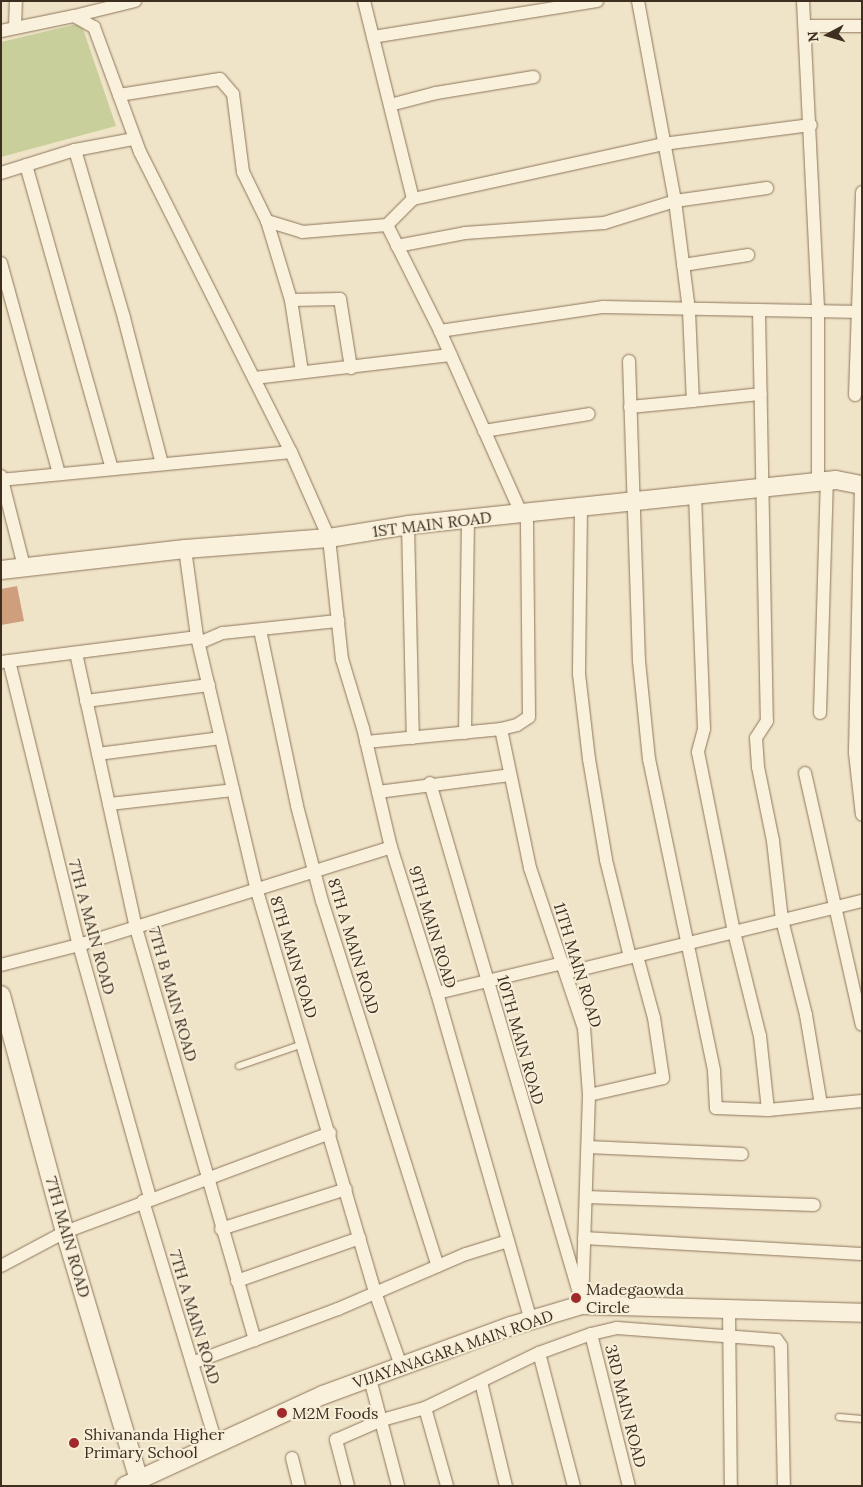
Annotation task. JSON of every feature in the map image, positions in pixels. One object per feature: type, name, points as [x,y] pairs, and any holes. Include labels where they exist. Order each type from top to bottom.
[{"type":"street","points":[[15,27],[16,1]]},
{"type":"street","points":[[1,31],[135,1]]},
{"type":"street","points":[[364,1],[413,199]]},
{"type":"street","points":[[373,37],[597,1]]},
{"type":"street","points":[[638,1],[674,201],[683,265],[689,311],[693,401]]},
{"type":"street","points":[[803,1],[811,125],[818,311],[822,481],[820,713]]},
{"type":"street","name":"9TH MAIN ROAD","points":[[74,16],[94,27],[134,139],[291,452],[329,538],[342,659],[366,742],[391,848],[437,993],[531,1320]]},
{"type":"street","points":[[805,26],[862,26]]},
{"type":"street","points":[[390,105],[436,93],[534,77]]},
{"type":"street","points":[[119,95],[220,79],[233,94],[243,172],[267,221],[291,300],[302,372]]},
{"type":"street","points":[[267,221],[302,232],[387,225],[413,199],[663,144],[811,125]]},
{"type":"street","points":[[1,173],[74,150],[134,139]]},
{"type":"street","points":[[74,150],[124,318],[162,464]]},
{"type":"street","points":[[26,165],[112,469]]},
{"type":"street","points":[[397,246],[465,233],[604,223],[674,201],[766,188]]},
{"type":"street","points":[[855,395],[862,192]]},
{"type":"street","points":[[366,742],[500,729],[517,725],[529,717],[524,513],[484,431],[440,331],[387,225]]},
{"type":"street","points":[[683,265],[748,255]]},
{"type":"street","points":[[1,263],[59,474]]},
{"type":"street","points":[[291,300],[340,299],[351,368]]},
{"type":"street","points":[[440,331],[603,307],[689,311],[859,312]]},
{"type":"street","points":[[759,312],[767,722],[756,738],[782,920],[806,1014],[821,1105]]},
{"type":"street","points":[[254,378],[451,355]]},
{"type":"street","points":[[629,361],[639,662],[649,759],[714,1071],[716,1108],[768,1110],[862,1101]]},
{"type":"street","points":[[630,407],[761,394]]},
{"type":"street","points":[[484,431],[589,414]]},
{"type":"street","points":[[24,566],[2,478],[291,452]]},
{"type":"street","name":"1ST MAIN ROAD","points":[[1,570],[185,549],[329,538],[408,525],[822,481],[861,485]]},
{"type":"street","points":[[861,485],[855,753],[862,815]]},
{"type":"street","points":[[695,495],[704,729],[698,752],[734,932],[760,1036],[768,1110]]},
{"type":"street","points":[[581,507],[582,693],[606,860],[654,1018],[663,1078],[589,1095]]},
{"type":"street","points":[[465,733],[468,519]]},
{"type":"street","points":[[408,525],[413,738]]},
{"type":"street","name":"8TH MAIN ROAD","points":[[185,549],[198,640],[257,891],[376,1292],[401,1366]]},
{"type":"street","points":[[5,661],[198,640],[223,633],[338,622]]},
{"type":"street","name":"8TH A MAIN ROAD","points":[[260,630],[297,806],[315,873],[438,1266]]},
{"type":"street","name":"7TH B MAIN ROAD","points":[[76,653],[136,928],[174,1054],[221,1230],[255,1340]]},
{"type":"street","name":"7TH A MAIN ROAD","points":[[5,661],[146,1200],[216,1442]]},
{"type":"street","points":[[86,701],[209,685]]},
{"type":"street","name":"11TH MAIN ROAD","points":[[500,729],[530,868],[584,1028],[589,1095],[582,1305]]},
{"type":"street","points":[[98,754],[221,738]]},
{"type":"street","points":[[805,773],[833,908],[861,1017]]},
{"type":"street","points":[[378,792],[510,775]]},
{"type":"street","name":"10TH MAIN ROAD","points":[[430,784],[582,1305]]},
{"type":"street","points":[[109,804],[233,790]]},
{"type":"street","points":[[1,965],[136,928],[391,848]]},
{"type":"street","points":[[437,993],[487,981],[634,956],[862,901]]},
{"type":"street","name":"7TH MAIN ROAD","points":[[1,995],[132,1481]]},
{"type":"street","points":[[1,1266],[65,1232],[146,1200],[330,1133]]},
{"type":"street","points":[[588,1147],[742,1154]]},
{"type":"street","points":[[221,1230],[346,1189]]},
{"type":"street","points":[[586,1197],[814,1205]]},
{"type":"street","points":[[237,1281],[360,1238]]},
{"type":"street","points":[[584,1238],[862,1254]]},
{"type":"street","points":[[192,1363],[255,1340],[438,1266],[508,1241]]},
{"type":"street","name":"VIJAYANAGARA MAIN ROAD","points":[[132,1481],[323,1395],[531,1320],[582,1305],[862,1313]]},
{"type":"street","points":[[729,1309],[727,1338],[731,1486]]},
{"type":"street","points":[[348,1486],[336,1440],[382,1420],[425,1408],[539,1352],[591,1334],[617,1328],[727,1338],[777,1340],[781,1346],[784,1486]]},
{"type":"street","name":"3RD MAIN ROAD","points":[[591,1334],[630,1486]]},
{"type":"street","points":[[539,1352],[574,1486]]},
{"type":"street","points":[[370,1379],[398,1486]]},
{"type":"street","points":[[481,1382],[506,1486]]},
{"type":"street","points":[[425,1408],[447,1486]]},
{"type":"street","points":[[292,1458],[299,1486]]},
{"type":"lane","points":[[239,1066],[303,1044]]},
{"type":"lane","points":[[839,1417],[862,1419]]},
{"type":"green space","points":[[81,23],[116,126],[1,157],[1,42]]},
{"type":"building","points":[[17,586],[24,621],[1,625],[1,589]]},
{"type":"place","name":"Madegaowda Circle","points":[[576,1298]]},
{"type":"place","name":"M2M Foods","points":[[282,1413]]},
{"type":"place","name":"Shivananda Higher Primary School","points":[[74,1443]]}]
